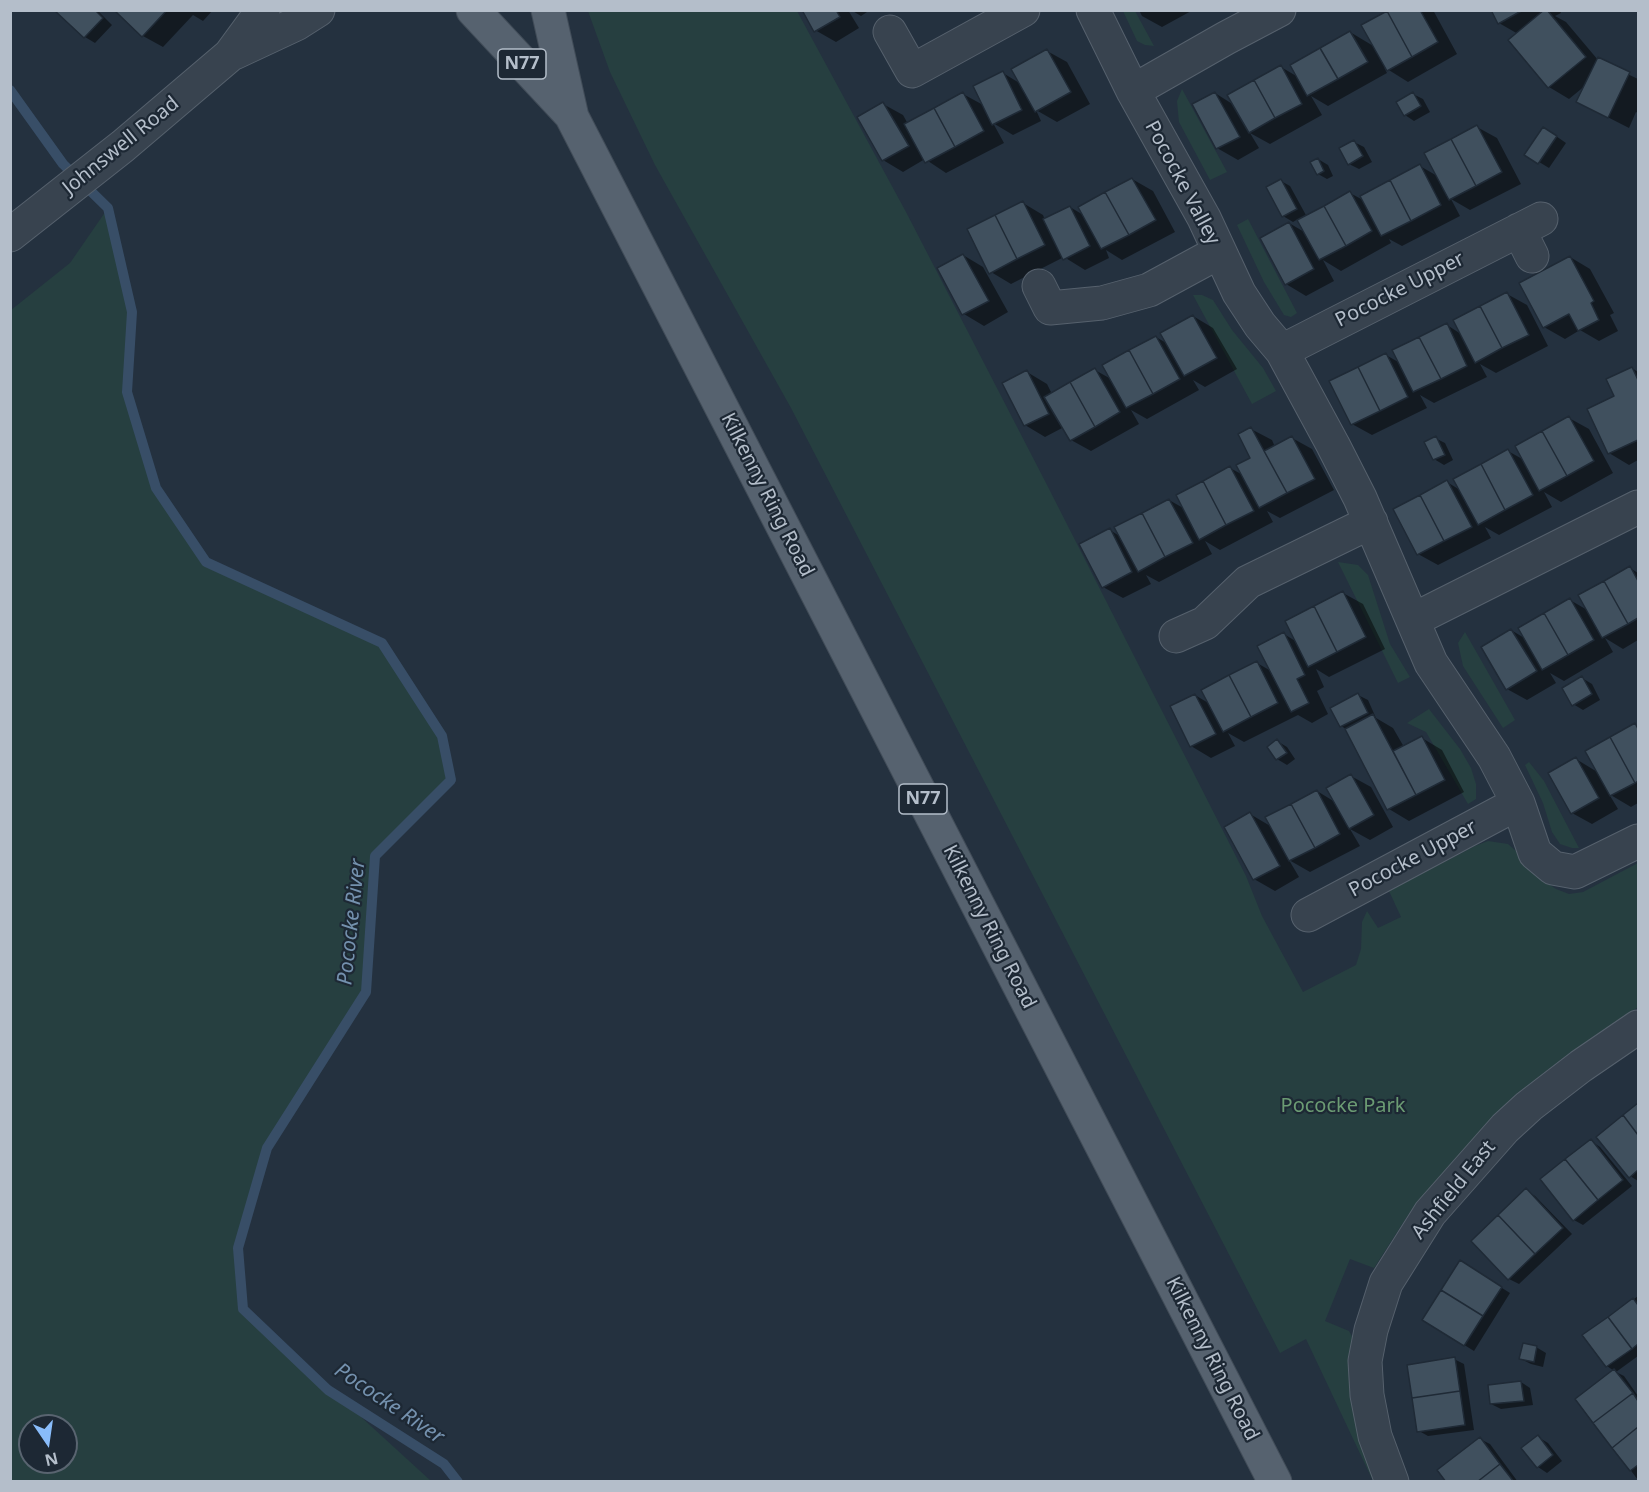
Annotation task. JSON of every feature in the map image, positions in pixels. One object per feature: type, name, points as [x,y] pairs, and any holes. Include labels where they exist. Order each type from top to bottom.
[{"type":"main road","name":"Kilkenny Ring Road","points":[[473,10],[572,117]]},
{"type":"main road","name":"Kilkenny Ring Road","points":[[548,10],[572,117],[1275,1482]]},
{"type":"street","name":"Johnswell Road","points":[[10,235],[123,146],[230,55],[263,10]]},
{"type":"street","name":"Johnswell Road","points":[[230,55],[296,24],[318,10]]},
{"type":"street","points":[[890,32],[912,71],[1023,10]]},
{"type":"street","name":"Pococke Valley","points":[[1039,286],[1050,308],[1102,303],[1149,290],[1219,252],[1184,179],[1133,92],[1093,10]]},
{"type":"street","points":[[1133,92],[1279,10]]},
{"type":"street","name":"Pococke Upper","points":[[1282,351],[1530,235]]},
{"type":"street","points":[[1219,252],[1239,293],[1260,326],[1282,351],[1360,498],[1431,663],[1494,757],[1518,803],[1535,853],[1553,868],[1575,872],[1638,841]]},
{"type":"street","points":[[1413,620],[1638,507]]},
{"type":"street","points":[[1176,636],[1205,623],[1248,582],[1371,522]]},
{"type":"street","name":"Pococke Upper","points":[[1308,915],[1518,803]]},
{"type":"street","name":"Ashfield East","points":[[1392,1482],[1375,1436],[1367,1395],[1365,1361],[1371,1330],[1386,1283],[1430,1213],[1505,1128],[1529,1106],[1581,1066],[1638,1027]]},
{"type":"green space","name":"Pococke Park","points":[[588,11],[797,11],[906,212],[1046,483],[1246,876],[1262,916],[1303,992],[1356,965],[1361,949],[1362,922],[1367,911],[1378,928],[1401,917],[1389,891],[1475,846],[1488,841],[1508,844],[1544,881],[1569,894],[1583,892],[1638,863],[1638,1007],[1516,1096],[1412,1209],[1374,1268],[1350,1259],[1325,1321],[1349,1331],[1354,1340],[1376,1481],[1373,1481],[1306,1339],[1280,1353],[791,408],[655,165],[610,72]]},
{"type":"green space","points":[[1123,11],[1135,11],[1154,46],[1137,41]]},
{"type":"green space","points":[[1182,89],[1227,172],[1210,180],[1179,122],[1177,101]]},
{"type":"green space","points":[[108,208],[132,312],[127,392],[156,488],[206,562],[382,643],[442,736],[451,780],[375,856],[366,992],[267,1148],[238,1248],[243,1309],[431,1481],[11,1481],[11,310],[70,263]]},
{"type":"green space","points":[[1248,219],[1297,313],[1291,317],[1284,315],[1264,282],[1237,225]]},
{"type":"green space","points":[[1193,295],[1202,295],[1213,300],[1232,330],[1263,368],[1276,391],[1252,404]]},
{"type":"green space","points":[[1338,562],[1358,565],[1368,575],[1390,644],[1410,677],[1398,683]]},
{"type":"green space","points":[[1465,632],[1515,720],[1503,728],[1463,666],[1458,643]]},
{"type":"green space","points":[[1429,709],[1460,749],[1471,768],[1476,784],[1476,799],[1468,804],[1426,732],[1407,723]]},
{"type":"green space","points":[[1529,762],[1544,781],[1579,848],[1560,844],[1552,832],[1543,803],[1525,765]]},
{"type":"building","points":[[54,10],[95,10],[103,18],[84,38]]},
{"type":"building","points":[[114,10],[167,10],[142,37]]},
{"type":"building","points":[[802,10],[836,10],[840,17],[814,32]]},
{"type":"building","points":[[1420,10],[1438,42],[1412,57],[1387,11]]},
{"type":"building","points":[[1491,10],[1523,10],[1498,24]]},
{"type":"building","points":[[1544,10],[1547,10],[1586,57],[1548,88],[1508,40]]},
{"type":"building","points":[[1387,11],[1412,57],[1387,71],[1361,25]]},
{"type":"building","points":[[1350,31],[1368,62],[1338,79],[1320,48]]},
{"type":"building","points":[[1320,48],[1338,79],[1307,96],[1290,65]]},
{"type":"building","points":[[1047,49],[1071,92],[1035,112],[1011,69]]},
{"type":"building","points":[[1598,57],[1630,72],[1608,118],[1576,102]]},
{"type":"building","points":[[1281,65],[1302,104],[1275,118],[1254,80]]},
{"type":"building","points":[[1003,71],[1022,110],[992,125],[973,86]]},
{"type":"building","points":[[1254,80],[1275,118],[1249,133],[1227,95]]},
{"type":"building","points":[[963,92],[984,131],[955,147],[934,108]]},
{"type":"building","points":[[1215,92],[1240,137],[1216,149],[1192,104]]},
{"type":"building","points":[[1413,92],[1421,106],[1404,116],[1396,102]]},
{"type":"building","points":[[883,102],[909,146],[882,161],[857,117]]},
{"type":"building","points":[[934,108],[955,147],[925,163],[904,124]]},
{"type":"building","points":[[1477,125],[1502,172],[1476,186],[1451,139]]},
{"type":"building","points":[[1543,127],[1557,136],[1538,164],[1524,155]]},
{"type":"building","points":[[1451,139],[1476,186],[1449,200],[1424,153]]},
{"type":"building","points":[[1354,140],[1363,156],[1348,165],[1339,148]]},
{"type":"building","points":[[1318,158],[1324,171],[1317,175],[1310,162]]},
{"type":"building","points":[[1420,164],[1441,205],[1411,221],[1390,180]]},
{"type":"building","points":[[1132,178],[1156,220],[1129,235],[1105,192]]},
{"type":"building","points":[[1281,179],[1297,209],[1282,217],[1266,187]]},
{"type":"building","points":[[1390,180],[1411,221],[1381,236],[1360,196]]},
{"type":"building","points":[[1350,191],[1372,231],[1346,246],[1324,206]]},
{"type":"building","points":[[1105,192],[1129,235],[1101,249],[1078,207]]},
{"type":"building","points":[[1023,201],[1045,245],[1017,259],[995,215]]},
{"type":"building","points":[[1070,206],[1090,246],[1063,260],[1043,219]]},
{"type":"building","points":[[1324,206],[1346,246],[1319,260],[1297,220]]},
{"type":"building","points":[[995,215],[1017,259],[989,274],[967,229]]},
{"type":"building","points":[[1289,222],[1314,269],[1285,285],[1260,238]]},
{"type":"building","points":[[963,254],[989,301],[962,315],[937,268]]},
{"type":"building","points":[[1570,256],[1594,301],[1591,303],[1599,320],[1578,331],[1569,314],[1543,328],[1519,283]]},
{"type":"building","points":[[1507,292],[1529,335],[1502,348],[1480,306]]},
{"type":"building","points":[[1480,306],[1502,348],[1475,363],[1453,320]]},
{"type":"building","points":[[1193,315],[1217,358],[1184,376],[1160,333]]},
{"type":"building","points":[[1447,323],[1467,366],[1441,379],[1419,337]]},
{"type":"building","points":[[1156,336],[1180,379],[1153,394],[1129,350]]},
{"type":"building","points":[[1419,337],[1441,379],[1413,392],[1392,350]]},
{"type":"building","points":[[1129,350],[1153,394],[1126,408],[1102,365]]},
{"type":"building","points":[[1386,353],[1408,397],[1380,411],[1358,367]]},
{"type":"building","points":[[1358,367],[1380,411],[1351,425],[1329,381]]},
{"type":"building","points":[[1632,367],[1638,380],[1638,440],[1608,454],[1587,409],[1614,396],[1606,379]]},
{"type":"building","points":[[1095,368],[1120,412],[1095,427],[1070,382]]},
{"type":"building","points":[[1027,370],[1049,414],[1024,426],[1002,383]]},
{"type":"building","points":[[1070,382],[1095,427],[1070,441],[1044,397]]},
{"type":"building","points":[[1569,416],[1594,461],[1567,476],[1542,431]]},
{"type":"building","points":[[1251,427],[1287,493],[1259,508],[1236,465],[1250,458],[1238,434]]},
{"type":"building","points":[[1542,431],[1567,476],[1539,491],[1515,446]]},
{"type":"building","points":[[1292,436],[1315,479],[1287,493],[1264,451]]},
{"type":"building","points":[[1436,436],[1445,455],[1433,460],[1424,442]]},
{"type":"building","points":[[1508,449],[1533,495],[1505,510],[1481,464]]},
{"type":"building","points":[[1481,464],[1505,510],[1478,525],[1453,479]]},
{"type":"building","points":[[1230,466],[1254,511],[1226,525],[1203,481]]},
{"type":"building","points":[[1447,480],[1472,527],[1444,541],[1420,495]]},
{"type":"building","points":[[1203,481],[1226,525],[1199,540],[1176,495]]},
{"type":"building","points":[[1420,495],[1444,541],[1417,555],[1393,509]]},
{"type":"building","points":[[1169,499],[1193,543],[1165,557],[1142,513]]},
{"type":"building","points":[[1142,513],[1165,557],[1138,572],[1114,527]]},
{"type":"building","points":[[1110,528],[1132,572],[1102,588],[1079,544]]},
{"type":"building","points":[[1630,566],[1638,581],[1638,618],[1628,624],[1604,581]]},
{"type":"building","points":[[1604,581],[1628,624],[1602,638],[1578,595]]},
{"type":"building","points":[[1343,591],[1366,637],[1337,652],[1314,606]]},
{"type":"building","points":[[1570,598],[1594,640],[1568,655],[1544,613]]},
{"type":"building","points":[[1314,606],[1337,652],[1308,667],[1285,621]]},
{"type":"building","points":[[1544,613],[1568,655],[1542,670],[1518,628]]},
{"type":"building","points":[[1511,629],[1537,671],[1506,690],[1481,647]]},
{"type":"building","points":[[1284,632],[1305,675],[1297,679],[1309,703],[1291,712],[1257,646]]},
{"type":"building","points":[[1257,661],[1278,703],[1251,717],[1229,675]]},
{"type":"building","points":[[1229,675],[1251,717],[1223,732],[1201,690]]},
{"type":"building","points":[[1582,676],[1592,694],[1572,706],[1562,688]]},
{"type":"building","points":[[1358,693],[1368,713],[1340,727],[1330,708]]},
{"type":"building","points":[[1195,694],[1216,734],[1190,747],[1170,706]]},
{"type":"building","points":[[1373,714],[1416,795],[1387,810],[1345,729]]},
{"type":"building","points":[[1635,723],[1638,729],[1638,781],[1635,783],[1610,737]]},
{"type":"building","points":[[1422,736],[1445,780],[1416,795],[1393,751]]},
{"type":"building","points":[[1610,737],[1635,783],[1610,796],[1585,751]]},
{"type":"building","points":[[1277,739],[1287,753],[1276,760],[1267,747]]},
{"type":"building","points":[[1576,757],[1599,798],[1571,814],[1548,773]]},
{"type":"building","points":[[1351,774],[1374,815],[1349,829],[1326,788]]},
{"type":"building","points":[[1317,790],[1340,834],[1315,848],[1291,804]]},
{"type":"building","points":[[1291,804],[1315,848],[1289,861],[1265,817]]},
{"type":"building","points":[[1250,812],[1280,866],[1253,880],[1224,827]]},
{"type":"building","points":[[1638,1103],[1638,1135],[1623,1115]]},
{"type":"building","points":[[1623,1115],[1638,1135],[1638,1170],[1629,1178],[1596,1137]]},
{"type":"building","points":[[1591,1139],[1623,1180],[1598,1200],[1565,1159]]},
{"type":"building","points":[[1565,1159],[1598,1200],[1573,1221],[1540,1179]]},
{"type":"building","points":[[1526,1188],[1563,1228],[1535,1254],[1498,1215]]},
{"type":"building","points":[[1498,1215],[1535,1254],[1508,1280],[1471,1241]]},
{"type":"building","points":[[1460,1260],[1502,1287],[1483,1316],[1441,1290]]},
{"type":"building","points":[[1441,1290],[1483,1316],[1464,1346],[1422,1320]]},
{"type":"building","points":[[1633,1298],[1638,1305],[1638,1344],[1632,1349],[1608,1317]]},
{"type":"building","points":[[1608,1317],[1632,1349],[1606,1367],[1582,1335]]},
{"type":"building","points":[[1523,1343],[1537,1346],[1534,1362],[1519,1359]]},
{"type":"building","points":[[1455,1357],[1460,1391],[1412,1398],[1407,1365]]},
{"type":"building","points":[[1614,1369],[1633,1393],[1593,1423],[1575,1399]]},
{"type":"building","points":[[1521,1381],[1524,1401],[1490,1404],[1488,1385]]},
{"type":"building","points":[[1460,1391],[1465,1425],[1417,1432],[1412,1398]]},
{"type":"building","points":[[1633,1393],[1638,1401],[1638,1427],[1612,1448],[1593,1423]]},
{"type":"building","points":[[1638,1427],[1638,1465],[1630,1471],[1612,1448]]},
{"type":"building","points":[[1538,1435],[1553,1455],[1537,1468],[1521,1448]]},
{"type":"building","points":[[1480,1437],[1500,1464],[1477,1482],[1446,1482],[1437,1470]]},
{"type":"building","points":[[1500,1464],[1514,1482],[1477,1482]]},
{"type":"waterway","name":"Pococke River","points":[[10,90],[63,164],[108,208],[132,312],[127,392],[156,488],[206,562],[382,643],[442,736],[451,780],[375,856],[366,992],[267,1148],[238,1248],[243,1309],[328,1390],[444,1464],[458,1482]]}]
